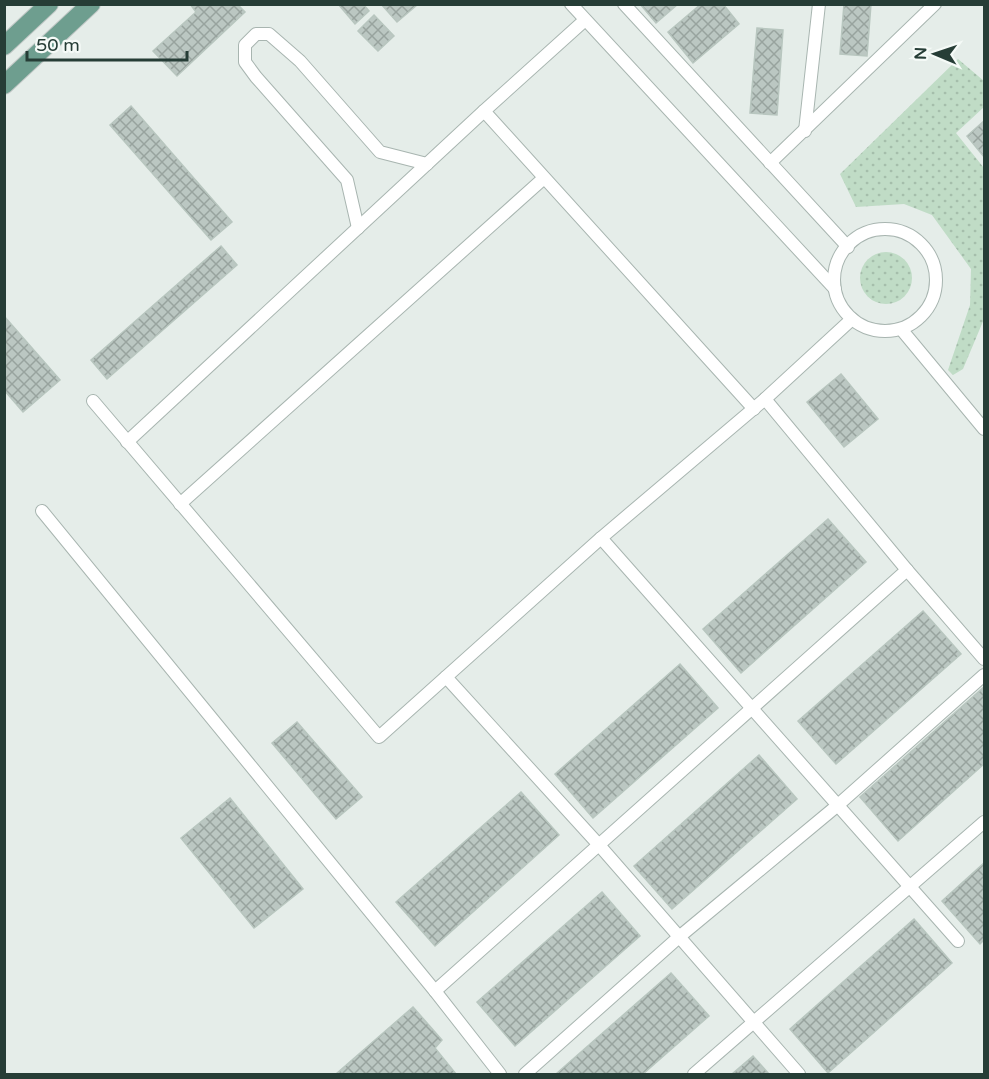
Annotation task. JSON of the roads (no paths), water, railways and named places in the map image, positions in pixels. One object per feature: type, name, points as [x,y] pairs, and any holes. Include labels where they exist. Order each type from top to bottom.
[{"type":"main road","points":[[4,46],[49,4]]},
{"type":"main road","points":[[4,85],[91,4]]},
{"type":"lane","points":[[571,4],[835,289]]},
{"type":"lane","points":[[624,4],[848,247]]},
{"type":"lane","points":[[805,130],[819,4]]},
{"type":"lane","points":[[770,163],[935,4]]},
{"type":"lane","points":[[127,442],[585,20]]},
{"type":"lane","points":[[358,228],[347,180],[256,78],[245,62],[245,45],[255,34],[270,34],[300,61],[380,152],[427,164]]},
{"type":"lane","points":[[484,111],[754,409]]},
{"type":"lane","points":[[180,504],[544,178]]},
{"type":"lane","points":[[882,230],[898,231],[913,238],[925,249],[933,263],[936,279],[934,295],[927,310],[915,322],[901,329],[883,332],[866,328],[852,319],[841,305],[835,289],[835,271],[841,255],[848,247],[866,233],[882,230]]},
{"type":"lane","points":[[93,401],[379,737],[601,538],[754,409],[852,319]]},
{"type":"lane","points":[[901,329],[984,429]]},
{"type":"lane","points":[[765,399],[907,570],[984,658]]},
{"type":"lane","points":[[42,511],[501,1074]]},
{"type":"lane","points":[[601,538],[958,941]]},
{"type":"lane","points":[[435,991],[907,570]]},
{"type":"lane","points":[[525,1074],[679,937],[838,805],[984,675]]},
{"type":"lane","points":[[446,677],[599,845],[799,1074]]},
{"type":"lane","points":[[694,1074],[984,822]]}]
